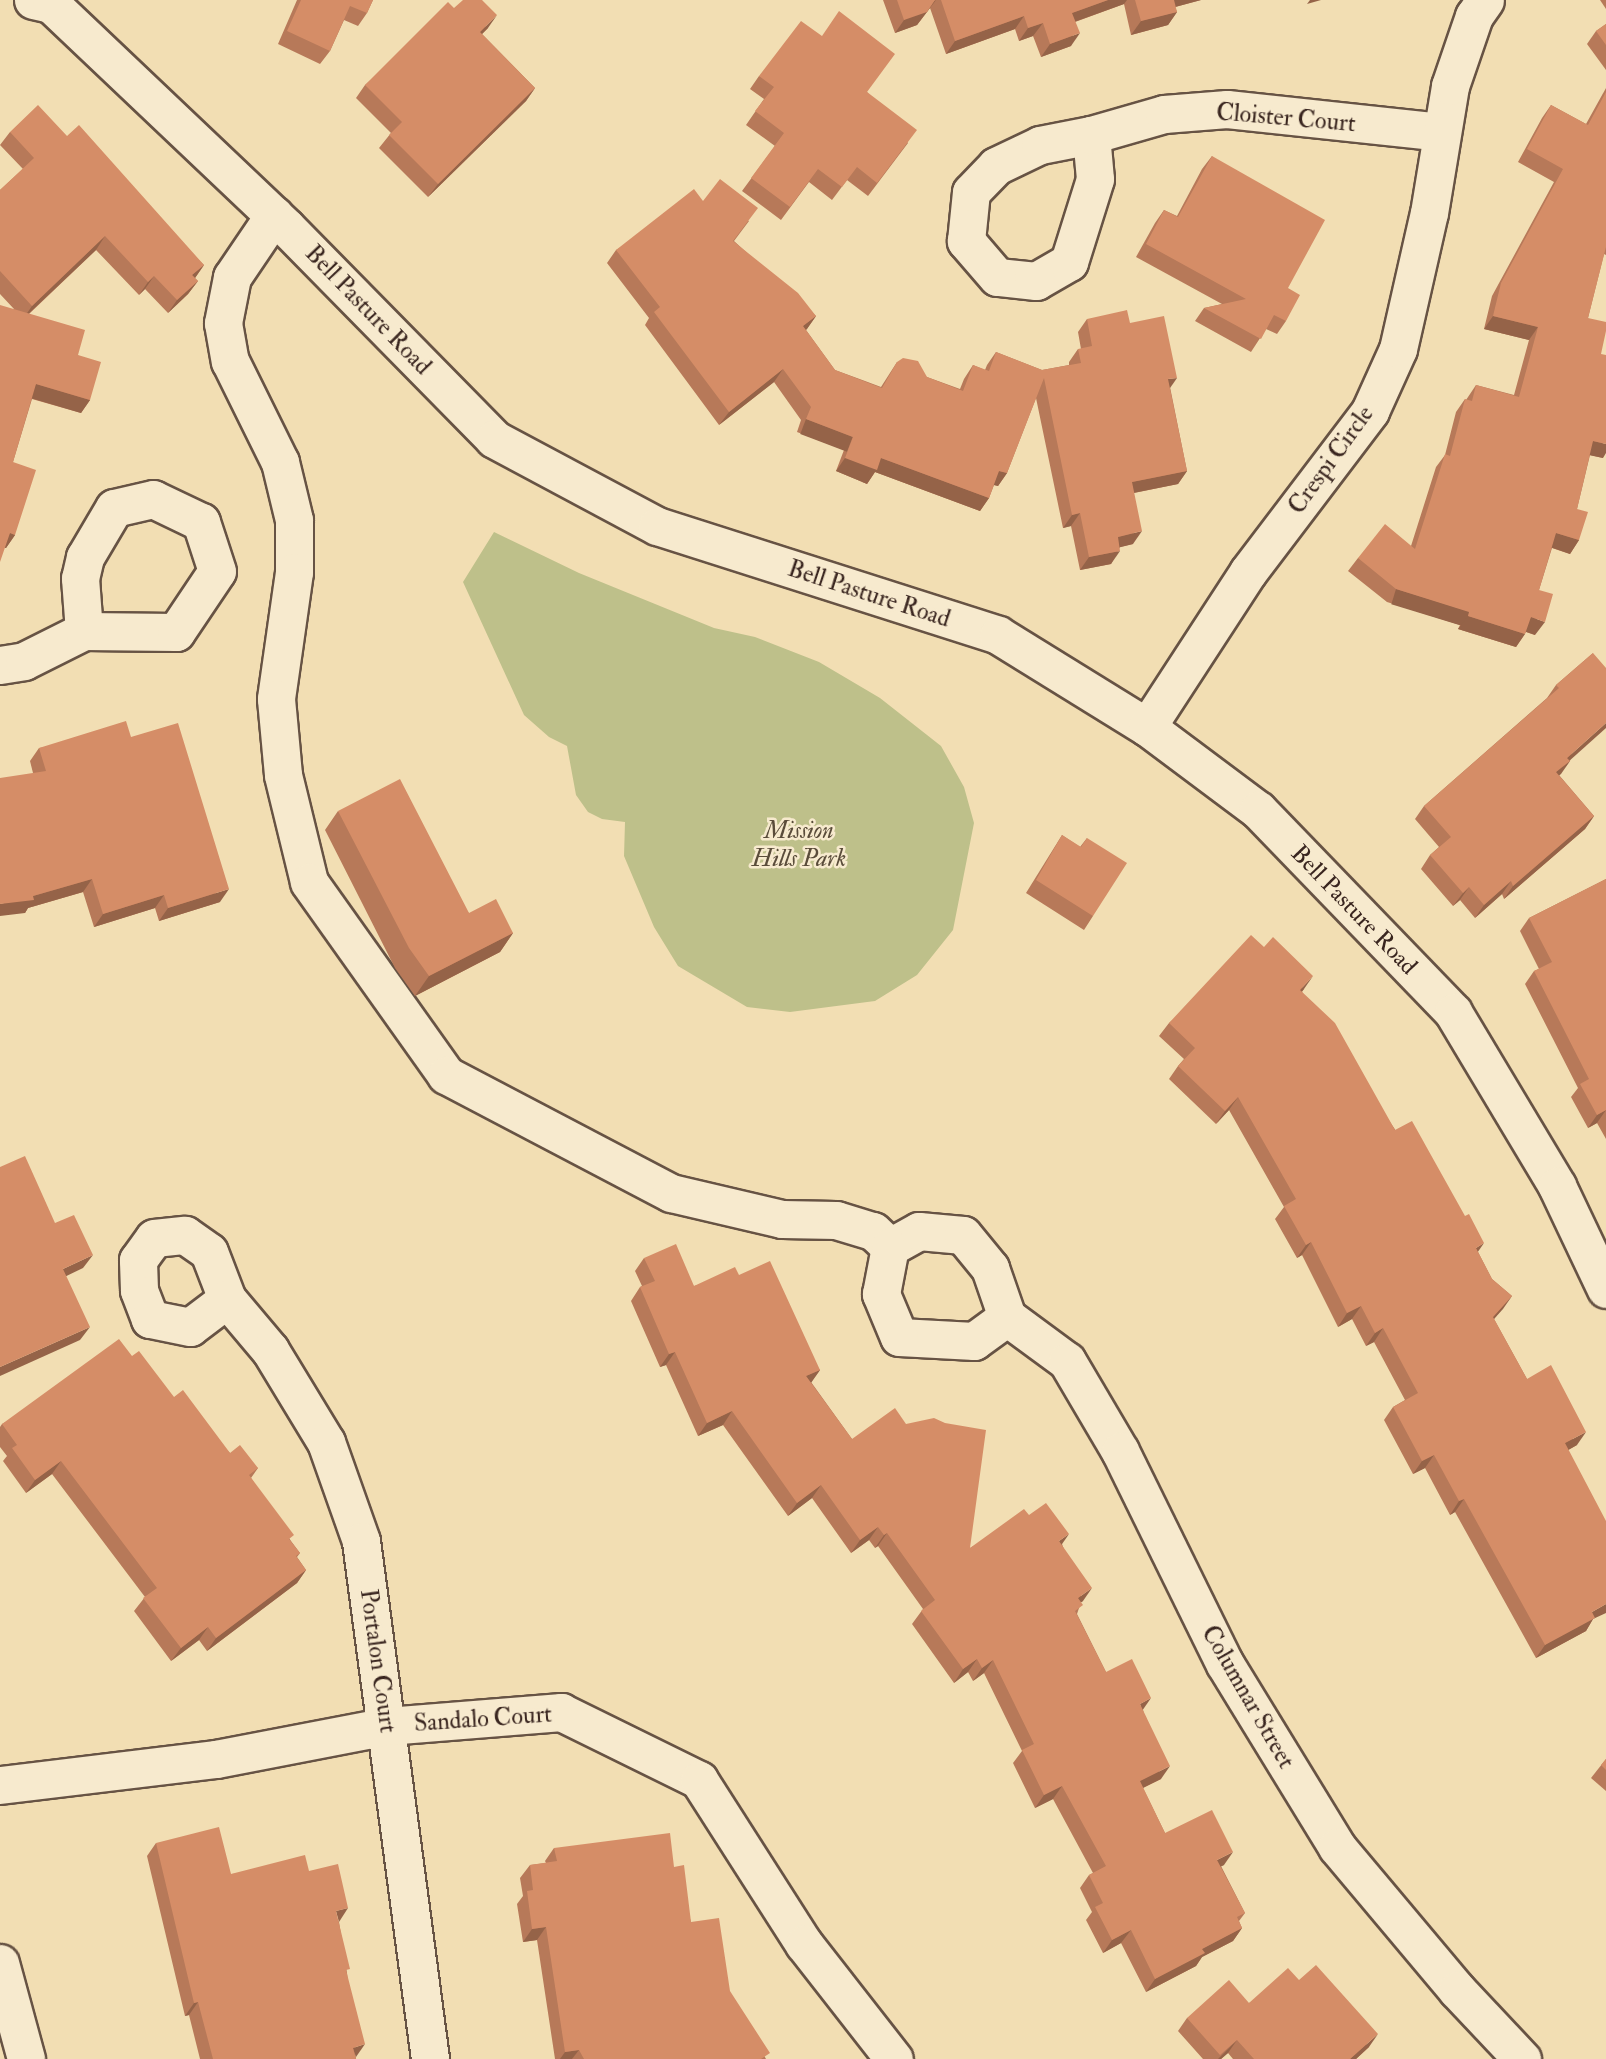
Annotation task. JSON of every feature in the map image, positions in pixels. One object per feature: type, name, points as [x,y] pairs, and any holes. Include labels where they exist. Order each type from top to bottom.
[{"type":"street","name":"Crespi Circle","points":[[1147,727],[1248,572],[1370,411],[1398,349],[1429,213],[1450,86],[1474,16],[1485,0]]},
{"type":"street","name":"Bell Pasture Road","points":[[46,1],[274,215],[494,439],[657,526],[998,635],[1147,727],[1258,810],[1454,1012],[1557,1186],[1606,1289]]},
{"type":"street","name":"Cloister Court","points":[[1091,135],[1164,114],[1227,108],[1441,132]]},
{"type":"street","points":[[274,215],[232,277],[223,323],[230,361],[280,462],[294,520],[294,572],[276,699],[283,775],[309,882],[446,1074],[671,1193],[782,1219],[836,1220],[873,1231],[890,1247]]},
{"type":"street","points":[[0,665],[24,661],[84,631]]},
{"type":"street","points":[[919,1231],[963,1235],[990,1268],[1007,1317],[974,1341],[899,1337],[881,1294],[890,1247],[919,1231]]},
{"type":"street","name":"Portalon Court","points":[[227,1300],[270,1350],[326,1442],[361,1541],[430,2059]]},
{"type":"street","name":"Columnar Street","points":[[1007,1317],[1067,1361],[1120,1451],[1225,1664],[1337,1847],[1457,1990],[1522,2059]]},
{"type":"street","name":"Sandalo Court","points":[[0,1785],[216,1759],[387,1726],[561,1712],[699,1780],[804,1944],[894,2059]]},
{"type":"street","points":[[0,1964],[26,2059]]},
{"type":"green space","name":"Mission Hills Park","points":[[494,532],[579,573],[714,628],[755,637],[819,662],[880,698],[941,746],[964,787],[974,823],[953,930],[917,975],[875,1001],[790,1012],[747,1007],[678,966],[654,927],[624,856],[625,822],[602,819],[588,812],[576,795],[567,746],[549,737],[524,715],[463,582]]},
{"type":"building","points":[[301,0],[373,0],[367,13],[350,6],[330,51],[287,31]]},
{"type":"building","points":[[463,0],[482,0],[497,15],[480,32],[535,88],[438,184],[389,135],[402,122],[365,85],[448,2],[454,8]]},
{"type":"building","points":[[897,0],[935,0],[927,12],[904,20]]},
{"type":"building","points":[[941,0],[1108,0],[1072,13],[1080,33],[1050,44],[1043,23],[1028,28],[1024,16],[955,41]]},
{"type":"building","points":[[1135,0],[1174,0],[1177,12],[1141,21]]},
{"type":"building","points":[[839,11],[895,54],[867,92],[917,130],[877,183],[857,167],[842,187],[818,169],[790,207],[751,178],[784,133],[755,111],[774,87],[759,76],[801,21],[822,36]]},
{"type":"building","points":[[1606,24],[1606,45],[1596,31]]},
{"type":"building","points":[[1606,92],[1606,247],[1588,318],[1606,322],[1601,354],[1606,355],[1606,444],[1593,441],[1577,509],[1588,512],[1579,540],[1556,533],[1539,590],[1553,594],[1545,622],[1531,617],[1525,634],[1468,616],[1469,612],[1396,589],[1358,558],[1385,524],[1415,549],[1445,454],[1450,456],[1465,399],[1472,401],[1476,385],[1519,397],[1538,327],[1493,316],[1501,283],[1563,169],[1527,149],[1551,105],[1588,125]]},
{"type":"building","points":[[38,105],[67,136],[79,125],[204,265],[192,275],[198,281],[177,300],[154,276],[148,282],[105,236],[32,306],[0,271],[0,190],[34,158],[10,132]]},
{"type":"building","points":[[1212,156],[1325,220],[1288,288],[1300,295],[1286,321],[1274,315],[1261,339],[1204,308],[1246,299],[1146,244],[1164,210],[1178,217]]},
{"type":"building","points":[[720,179],[758,208],[733,241],[798,293],[816,316],[803,326],[835,370],[882,388],[897,362],[903,358],[918,361],[927,377],[963,391],[973,365],[989,371],[996,352],[1042,370],[1081,363],[1078,349],[1092,346],[1087,319],[1127,310],[1130,323],[1164,316],[1177,378],[1168,379],[1187,471],[1132,482],[1142,531],[1118,537],[1120,551],[1089,557],[1080,513],[1072,515],[1044,378],[1007,473],[999,471],[989,498],[881,458],[877,470],[845,458],[853,437],[806,419],[811,407],[783,369],[729,412],[654,312],[660,307],[616,250],[694,189],[703,201]]},
{"type":"building","points":[[0,305],[85,330],[78,355],[101,362],[90,400],[36,384],[13,462],[36,470],[15,535],[10,533],[0,562]]},
{"type":"building","points":[[1593,653],[1606,668],[1606,723],[1567,758],[1570,761],[1556,772],[1594,816],[1513,886],[1511,881],[1484,905],[1469,887],[1463,893],[1430,855],[1451,837],[1424,806],[1559,688],[1556,685]]},
{"type":"building","points":[[126,721],[131,737],[178,723],[229,889],[168,908],[164,895],[103,914],[92,879],[33,896],[34,900],[0,904],[0,778],[46,771],[39,748]]},
{"type":"building","points":[[400,779],[469,913],[496,899],[513,933],[429,976],[409,948],[338,811]]},
{"type":"building","points":[[1062,835],[1081,847],[1087,838],[1127,863],[1093,916],[1036,880]]},
{"type":"building","points":[[1606,879],[1606,1110],[1597,1115],[1580,1084],[1589,1079],[1534,971],[1552,962],[1529,918]]},
{"type":"building","points":[[1251,935],[1264,947],[1273,937],[1313,976],[1300,990],[1335,1023],[1395,1130],[1412,1121],[1465,1216],[1469,1214],[1484,1243],[1476,1248],[1492,1279],[1512,1296],[1493,1317],[1527,1379],[1551,1365],[1586,1432],[1565,1443],[1606,1521],[1606,1604],[1592,1612],[1595,1618],[1545,1645],[1464,1499],[1459,1501],[1434,1455],[1422,1461],[1393,1407],[1418,1393],[1383,1328],[1375,1333],[1361,1306],[1347,1313],[1311,1242],[1306,1245],[1284,1206],[1296,1199],[1238,1097],[1225,1111],[1178,1066],[1195,1048],[1169,1023]]},
{"type":"building","points":[[25,1156],[55,1223],[74,1215],[93,1255],[63,1269],[90,1327],[0,1367],[0,1167]]},
{"type":"building","points":[[676,1244],[694,1286],[735,1267],[739,1275],[770,1261],[820,1370],[806,1376],[852,1439],[895,1408],[906,1424],[934,1418],[945,1423],[986,1430],[970,1548],[1024,1509],[1029,1515],[1046,1503],[1069,1534],[1059,1541],[1092,1588],[1078,1598],[1083,1605],[1075,1611],[1106,1672],[1132,1659],[1151,1698],[1140,1704],[1170,1766],[1140,1781],[1165,1833],[1212,1810],[1233,1852],[1217,1860],[1245,1913],[1237,1917],[1242,1928],[1202,1949],[1205,1953],[1155,1979],[1131,1930],[1112,1940],[1095,1907],[1103,1903],[1089,1875],[1106,1866],[1062,1786],[1044,1795],[1022,1750],[1034,1744],[993,1660],[982,1668],[977,1659],[963,1669],[921,1611],[935,1600],[887,1533],[884,1535],[878,1527],[860,1540],[821,1485],[797,1503],[732,1411],[707,1423],[675,1352],[669,1354],[640,1287],[655,1281],[644,1258]]},
{"type":"building","points":[[119,1339],[132,1356],[139,1351],[174,1397],[183,1390],[230,1453],[240,1445],[258,1468],[249,1475],[294,1535],[289,1539],[300,1553],[296,1556],[306,1570],[216,1638],[208,1627],[181,1648],[143,1598],[157,1588],[61,1461],[35,1480],[12,1448],[17,1445],[2,1424]]},
{"type":"building","points":[[219,1827],[231,1874],[305,1855],[309,1871],[338,1864],[348,1908],[336,1911],[350,1969],[346,1970],[365,2044],[353,2048],[356,2059],[213,2059],[198,2002],[194,2003],[156,1843]]},
{"type":"building","points":[[670,1833],[674,1867],[684,1865],[691,1922],[719,1918],[730,1991],[770,2053],[761,2059],[584,2059],[579,2050],[565,2052],[546,1927],[532,1929],[527,1891],[533,1890],[530,1865],[557,1861],[554,1848]]},
{"type":"building","points":[[1316,1965],[1378,2034],[1350,2059],[1254,2059],[1237,2040],[1220,2055],[1187,2018],[1229,1980],[1249,2003],[1288,1968],[1299,1980]]}]
